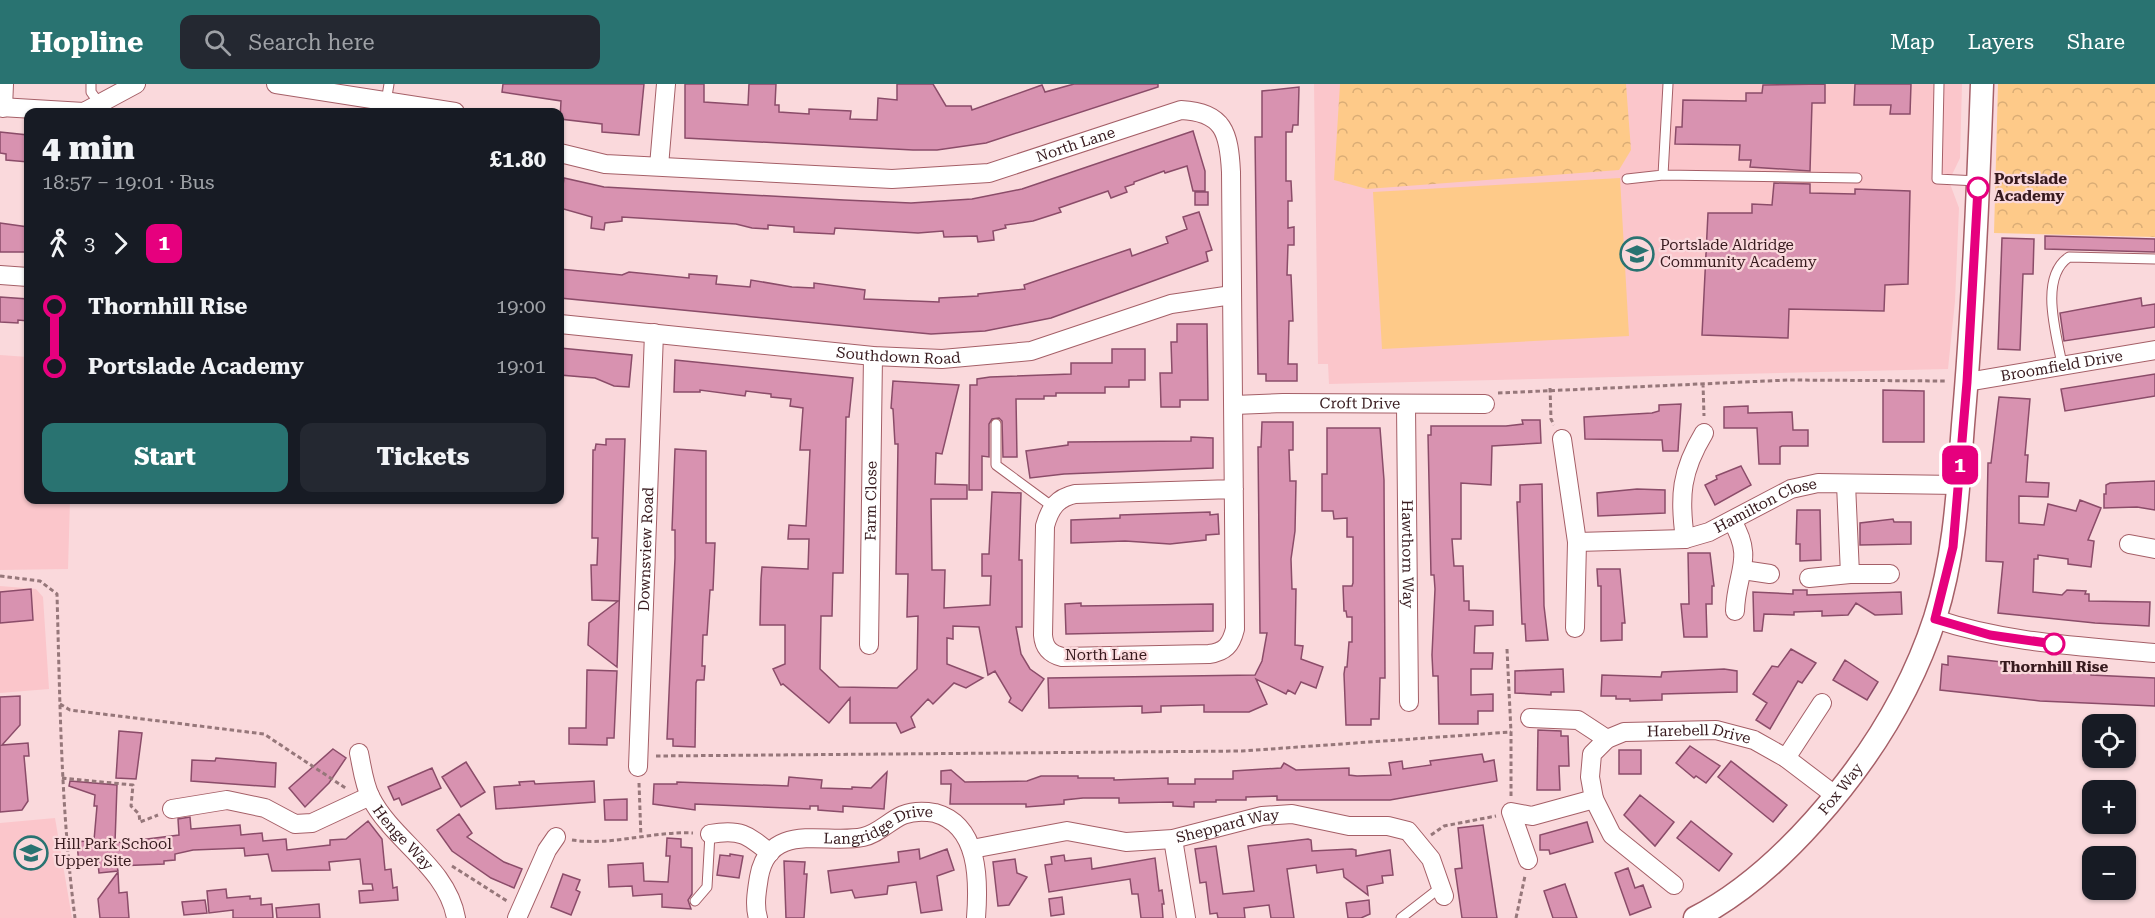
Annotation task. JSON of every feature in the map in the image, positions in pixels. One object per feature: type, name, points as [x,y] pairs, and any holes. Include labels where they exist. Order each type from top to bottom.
[{"type":"street","points":[[4,84],[1,107],[24,108]]},
{"type":"street","points":[[91,108],[135,84]]},
{"type":"street","points":[[276,84],[387,93],[441,108]]},
{"type":"street","points":[[659,166],[666,84]]},
{"type":"street","name":"Fox Way","points":[[1695,918],[1755,877],[1796,840],[1861,766],[1898,704],[1935,619],[1953,547],[1967,382],[1982,84]]},
{"type":"street","name":"North Lane","points":[[564,154],[605,164],[892,179],[989,173],[1181,110],[1199,111],[1213,118],[1224,129],[1230,148],[1235,629],[1227,648],[1209,654],[1053,654],[1044,642],[1043,635],[1045,526],[1048,513],[1053,507]]},
{"type":"street","points":[[0,275],[24,277]]},
{"type":"street","name":"Southdown Road","points":[[564,324],[873,356],[942,359],[1030,351],[1171,304],[1232,295]]},
{"type":"street","name":"Downsview Road","points":[[639,761],[654,333]]},
{"type":"street","name":"Broomfield Drive","points":[[1967,382],[2062,364],[2155,350]]},
{"type":"street","name":"Farm Close","points":[[869,645],[873,356]]},
{"type":"street","name":"Croft Drive","points":[[1234,405],[1283,403],[1485,404]]},
{"type":"street","name":"Hawthorn Way","points":[[1406,405],[1409,702]]},
{"type":"street","points":[[1686,539],[1680,503],[1684,477],[1691,454],[1704,433]]},
{"type":"street","points":[[1563,440],[1577,542],[1575,628]]},
{"type":"street","name":"Hamilton Close","points":[[1577,542],[1686,539],[1709,532],[1791,489],[1818,483],[1958,485]]},
{"type":"street","points":[[1846,484],[1850,573]]},
{"type":"street","points":[[1053,507],[1063,497],[1076,494],[1234,489]]},
{"type":"street","points":[[1732,521],[1743,538],[1743,570],[1736,590],[1736,611]]},
{"type":"street","points":[[2129,544],[2155,549]]},
{"type":"street","points":[[1743,570],[1770,574]]},
{"type":"street","points":[[1809,578],[1850,573],[1890,574]]},
{"type":"street","points":[[1935,619],[1971,631],[2009,639],[2155,653]]},
{"type":"street","points":[[1786,758],[1822,703]]},
{"type":"street","points":[[1530,718],[1578,720],[1607,739],[1592,754],[1590,777],[1594,799],[1612,836],[1674,885]]},
{"type":"street","name":"Harebell Drive","points":[[1607,739],[1624,732],[1716,730],[1754,740],[1786,758],[1836,796]]},
{"type":"street","name":"Henge Way","points":[[359,753],[366,798],[437,877],[456,918]]},
{"type":"street","points":[[172,809],[227,800],[265,808],[295,824],[312,823],[366,798]]},
{"type":"street","points":[[1528,860],[1510,813],[1532,816],[1594,799]]},
{"type":"street","name":"Langridge Drive","points":[[770,853],[782,844],[800,837],[864,837],[904,815],[924,811],[946,816],[962,829],[972,849],[978,895],[976,918]]},
{"type":"street","name":"Sheppard Way","points":[[972,849],[1067,831],[1126,842],[1173,839],[1262,816],[1292,814],[1349,826],[1388,826],[1408,831],[1431,859],[1443,891]]},
{"type":"street","points":[[710,834],[733,830],[751,837],[770,853],[760,872],[757,892],[758,918]]},
{"type":"street","points":[[519,914],[547,850],[556,837]]},
{"type":"street","points":[[1173,839],[1186,918]]},
{"type":"lane","points":[[91,84],[91,92],[99,103]]},
{"type":"lane","points":[[1663,175],[1668,84]]},
{"type":"lane","points":[[1939,84],[1937,179],[1978,181]]},
{"type":"lane","points":[[1627,180],[1663,175],[1857,178]]},
{"type":"lane","points":[[2062,364],[2052,299],[2055,271],[2060,263],[2069,257],[2155,259]]},
{"type":"lane","points":[[996,424],[996,465],[1053,507]]},
{"type":"lane","points":[[695,901],[706,888],[710,834]]},
{"type":"lane","points":[[1401,918],[1443,891]]},
{"type":"path","points":[[1485,404],[1485,394],[1550,388],[1789,380],[1967,382]]},
{"type":"path","points":[[1703,383],[1704,433]]},
{"type":"path","points":[[1550,388],[1551,419],[1563,440]]},
{"type":"path","points":[[0,576],[40,581],[57,594],[62,778],[66,843],[75,918]]},
{"type":"path","points":[[1419,842],[1444,826],[1510,813],[1511,732],[1507,648]]},
{"type":"path","points":[[60,704],[70,710],[264,734],[366,798]]},
{"type":"path","points":[[641,838],[639,761],[1242,751],[1511,732]]},
{"type":"path","points":[[62,778],[133,785],[131,807],[139,814],[140,822],[172,809]]},
{"type":"path","points":[[556,837],[583,841],[641,838],[664,832],[710,834]]},
{"type":"path","points":[[1516,918],[1528,860]]},
{"type":"path","points":[[443,861],[519,914]]},
{"type":"shaded area","name":"Portslade Aldridge Community Academy","points":[[1314,84],[1962,84],[1960,158],[1949,181],[1959,208],[1955,301],[1948,369],[1329,384],[1328,364],[1318,364]]},
{"type":"shaded area","points":[[0,355],[24,357],[24,504],[70,504],[68,569],[0,570]]},
{"type":"shaded area","points":[[0,586],[36,589],[43,597],[49,689],[0,693]]},
{"type":"shaded area","name":"Hill Park School Upper Site","points":[[55,818],[72,918],[0,918],[0,823]]},
{"type":"green space","points":[[1340,84],[1626,84],[1631,150],[1619,170],[1367,189],[1334,180]]},
{"type":"green space","points":[[1998,84],[2155,84],[2155,237],[1994,233]]},
{"type":"green space","points":[[1620,178],[1629,336],[1382,349],[1373,192]]},
{"type":"building","points":[[503,84],[644,84],[639,135],[602,132],[602,124],[564,119],[564,108],[561,108],[561,101],[502,92]]},
{"type":"building","points":[[685,84],[704,84],[704,102],[748,105],[749,84],[776,84],[775,105],[779,105],[779,112],[809,114],[809,109],[851,111],[850,119],[877,120],[878,98],[897,100],[897,84],[933,84],[946,106],[971,106],[972,110],[1042,85],[1045,92],[1074,84],[1158,84],[1158,87],[986,143],[937,150],[913,150],[685,138]]},
{"type":"building","points":[[1825,84],[1825,103],[1812,103],[1810,171],[1750,167],[1751,160],[1739,160],[1740,145],[1675,144],[1676,127],[1682,127],[1683,100],[1746,101],[1746,93],[1762,93],[1763,85]]},
{"type":"building","points":[[1855,84],[1911,84],[1910,114],[1890,114],[1891,105],[1854,105]]},
{"type":"building","points":[[1299,87],[1298,125],[1293,125],[1292,132],[1286,132],[1286,181],[1291,181],[1292,201],[1288,201],[1288,228],[1294,227],[1294,245],[1288,245],[1287,275],[1291,275],[1293,321],[1289,321],[1288,364],[1297,364],[1297,381],[1266,381],[1266,374],[1258,374],[1255,137],[1262,137],[1262,91]]},
{"type":"building","points":[[1193,131],[1205,171],[1205,191],[1193,191],[1187,166],[1165,173],[1164,171],[1125,187],[1127,192],[1111,198],[1108,191],[1059,208],[1061,212],[1033,221],[1005,225],[1006,228],[993,231],[994,240],[978,242],[977,236],[944,237],[943,231],[918,233],[835,228],[834,234],[794,232],[794,227],[768,225],[768,229],[736,224],[622,217],[622,221],[605,223],[604,230],[591,228],[592,217],[564,209],[564,178],[604,187],[911,203],[972,199],[1022,189]]},
{"type":"building","points":[[0,132],[24,135],[24,162],[6,160],[6,154],[0,153]]},
{"type":"building","points":[[1774,183],[1810,184],[1810,193],[1855,194],[1855,189],[1910,191],[1908,284],[1885,285],[1884,311],[1789,309],[1788,338],[1702,335],[1708,213],[1752,213],[1752,204],[1772,205]]},
{"type":"building","points":[[1195,192],[1208,192],[1208,205],[1195,205]]},
{"type":"building","points":[[1199,212],[1212,250],[1206,252],[1208,261],[1051,318],[985,331],[931,334],[564,298],[564,269],[622,275],[629,272],[689,278],[689,274],[717,276],[716,284],[750,287],[751,280],[792,287],[814,288],[814,283],[865,290],[864,299],[939,302],[939,298],[978,296],[978,294],[1025,289],[1024,285],[1130,249],[1132,256],[1168,243],[1166,237],[1187,229],[1183,217]]},
{"type":"building","points":[[0,223],[24,226],[24,252],[0,252]]},
{"type":"building","points":[[2045,236],[2155,239],[2155,252],[2045,249]]},
{"type":"building","points":[[2002,238],[2034,239],[2033,274],[2023,274],[2020,350],[1998,349]]},
{"type":"building","points":[[0,297],[24,299],[24,321],[18,320],[18,323],[0,322]]},
{"type":"building","points":[[2141,298],[2142,306],[2155,304],[2155,327],[2064,341],[2060,313]]},
{"type":"building","points":[[1177,324],[1207,324],[1208,400],[1180,400],[1180,407],[1161,407],[1160,373],[1172,373],[1171,342],[1177,342]]},
{"type":"building","points":[[564,348],[632,355],[629,387],[614,386],[595,378],[564,375]]},
{"type":"building","points":[[1112,349],[1145,349],[1145,380],[1129,380],[1129,387],[1105,387],[1105,393],[1056,393],[1056,396],[1044,396],[1044,399],[1016,399],[1017,457],[1003,457],[1002,421],[999,418],[992,419],[989,424],[989,457],[982,456],[982,490],[969,490],[970,385],[977,385],[977,379],[990,377],[1071,374],[1071,363],[1112,363]]},
{"type":"building","points":[[675,360],[853,378],[849,417],[846,417],[843,573],[833,573],[832,616],[821,616],[820,669],[839,687],[897,688],[917,669],[918,616],[907,617],[908,574],[896,574],[898,444],[895,444],[893,409],[891,408],[893,381],[959,385],[942,454],[936,453],[935,484],[967,485],[967,499],[931,499],[932,570],[945,570],[944,608],[990,605],[991,576],[982,576],[982,554],[989,554],[992,492],[1021,493],[1019,560],[1022,560],[1022,627],[1016,627],[1021,654],[1030,669],[1044,679],[1022,711],[1009,702],[1011,698],[995,671],[988,675],[979,627],[953,626],[953,639],[947,638],[947,664],[983,678],[966,688],[954,683],[933,704],[928,699],[911,717],[915,727],[901,733],[896,723],[850,723],[850,698],[829,723],[783,684],[781,685],[773,669],[785,664],[785,625],[760,625],[761,579],[762,567],[808,569],[809,539],[788,539],[789,525],[806,526],[810,450],[800,450],[803,408],[790,406],[791,399],[771,397],[771,394],[746,391],[745,396],[700,390],[700,392],[674,392]]},
{"type":"building","points":[[2155,374],[2155,396],[2065,411],[2061,389]]},
{"type":"building","points":[[1883,390],[1924,391],[1924,442],[1883,442]]},
{"type":"building","points":[[1999,397],[2030,399],[2025,455],[2028,455],[2026,482],[2049,483],[2048,497],[2019,496],[2019,523],[2044,525],[2048,504],[2076,511],[2080,500],[2101,508],[2088,540],[2094,541],[2091,567],[2068,564],[2068,559],[2038,555],[2038,559],[2034,559],[2033,592],[2062,595],[2067,590],[2086,591],[2085,594],[2089,594],[2089,601],[2150,602],[2149,626],[1998,613],[2003,562],[1986,561],[1988,463],[1991,463]]},
{"type":"building","points":[[1681,404],[1678,451],[1663,451],[1662,440],[1585,439],[1584,417],[1652,413],[1659,411],[1659,405]]},
{"type":"building","points":[[1748,406],[1748,413],[1792,412],[1793,430],[1808,430],[1808,446],[1782,446],[1780,447],[1780,464],[1759,464],[1757,428],[1724,428],[1724,407]]},
{"type":"building","points":[[1522,420],[1540,420],[1541,443],[1492,446],[1491,485],[1461,483],[1461,539],[1452,539],[1454,566],[1463,566],[1464,601],[1469,601],[1469,610],[1493,611],[1493,625],[1475,626],[1474,653],[1493,653],[1492,669],[1471,669],[1471,695],[1493,694],[1493,711],[1478,711],[1478,724],[1439,724],[1438,676],[1433,676],[1432,655],[1435,589],[1434,575],[1431,575],[1428,435],[1431,435],[1431,426],[1506,426],[1523,424]]},
{"type":"building","points":[[1262,422],[1293,422],[1293,450],[1289,450],[1290,481],[1296,481],[1295,531],[1291,559],[1292,589],[1296,589],[1295,645],[1303,646],[1301,659],[1323,667],[1316,688],[1301,682],[1295,694],[1288,690],[1286,694],[1256,679],[1267,704],[1249,712],[1204,712],[1204,705],[1161,706],[1161,712],[1142,713],[1142,706],[1049,708],[1048,678],[1255,675],[1262,661],[1267,633],[1260,633],[1258,447],[1261,447]]},
{"type":"building","points":[[1327,428],[1380,428],[1384,480],[1385,678],[1380,678],[1379,719],[1371,719],[1371,725],[1346,725],[1344,674],[1345,667],[1347,667],[1349,642],[1352,642],[1352,617],[1347,617],[1344,611],[1343,586],[1352,586],[1353,583],[1353,537],[1347,537],[1347,518],[1334,519],[1333,511],[1322,511],[1322,474],[1327,474]]},
{"type":"building","points":[[1191,437],[1213,438],[1213,468],[1064,474],[1030,478],[1026,451],[1068,445],[1068,442],[1191,441]]},
{"type":"building","points":[[606,439],[625,439],[617,667],[588,645],[589,623],[618,601],[592,600],[591,565],[597,565],[598,538],[592,538],[593,450],[596,444],[606,445]]},
{"type":"building","points":[[675,449],[706,451],[706,543],[715,543],[713,590],[710,590],[707,635],[703,635],[704,680],[697,680],[696,683],[695,747],[673,746],[673,739],[667,739],[675,558],[675,530],[672,530]]},
{"type":"building","points":[[1741,466],[1751,485],[1715,505],[1705,485],[1717,479],[1716,476]]},
{"type":"building","points":[[2155,481],[2155,510],[2137,507],[2104,508],[2106,485]]},
{"type":"building","points":[[1542,484],[1544,606],[1548,640],[1526,641],[1525,624],[1522,624],[1517,502],[1520,502],[1520,485]]},
{"type":"building","points":[[1637,489],[1665,490],[1665,513],[1598,516],[1597,493]]},
{"type":"building","points":[[1797,510],[1820,510],[1821,560],[1800,561],[1800,544],[1796,544]]},
{"type":"building","points":[[1210,512],[1210,515],[1218,514],[1219,534],[1206,535],[1206,540],[1170,544],[1125,541],[1071,543],[1071,520],[1120,518],[1120,515]]},
{"type":"building","points":[[1893,519],[1894,522],[1911,522],[1911,544],[1860,545],[1860,523]]},
{"type":"building","points":[[1688,553],[1710,553],[1714,586],[1712,586],[1712,604],[1706,604],[1707,637],[1684,637],[1681,604],[1689,604]]},
{"type":"building","points":[[1597,569],[1620,569],[1625,623],[1622,623],[1622,640],[1601,641],[1601,586],[1598,586]]},
{"type":"building","points":[[31,589],[33,620],[0,623],[0,592]]},
{"type":"building","points":[[1793,590],[1807,590],[1807,595],[1901,592],[1902,614],[1875,615],[1856,603],[1848,615],[1822,616],[1822,611],[1794,612],[1794,615],[1764,614],[1762,631],[1754,631],[1753,592],[1793,594]]},
{"type":"building","points":[[1081,603],[1081,606],[1213,604],[1213,631],[1066,634],[1065,604]]},
{"type":"building","points":[[1791,649],[1816,663],[1802,683],[1798,681],[1770,729],[1756,720],[1767,703],[1753,694],[1772,666],[1778,667]]},
{"type":"building","points":[[1948,656],[2066,669],[2066,672],[2091,673],[2091,675],[2155,678],[2155,706],[2040,701],[1940,690],[1942,664],[1948,665]]},
{"type":"building","points":[[1845,660],[1878,682],[1867,700],[1833,680]]},
{"type":"building","points":[[1563,669],[1564,692],[1551,692],[1551,695],[1515,693],[1515,671]]},
{"type":"building","points":[[1724,669],[1737,671],[1737,692],[1662,694],[1662,700],[1630,701],[1630,699],[1616,699],[1616,696],[1601,696],[1602,675],[1661,677],[1662,672]]},
{"type":"building","points":[[587,670],[617,671],[614,738],[607,738],[607,745],[569,744],[569,728],[586,728]]},
{"type":"building","points":[[20,696],[20,725],[2,745],[28,743],[29,756],[24,756],[28,801],[22,810],[0,812],[0,697]]},
{"type":"building","points":[[1538,730],[1561,731],[1561,736],[1568,736],[1569,766],[1559,766],[1560,790],[1537,790]]},
{"type":"building","points":[[119,731],[142,733],[136,779],[116,778]]},
{"type":"building","points":[[1690,746],[1720,766],[1706,783],[1696,776],[1694,778],[1676,763]]},
{"type":"building","points":[[333,749],[346,758],[329,783],[305,807],[289,788]]},
{"type":"building","points":[[1619,750],[1641,750],[1641,774],[1619,774]]},
{"type":"building","points":[[1482,754],[1484,762],[1494,760],[1497,781],[1390,800],[1277,800],[1277,796],[1246,797],[1246,800],[1194,802],[1194,807],[1173,806],[1173,802],[1119,803],[1119,798],[1083,798],[1064,800],[1064,804],[1026,807],[1026,804],[950,804],[951,784],[941,784],[941,771],[951,770],[965,782],[1027,781],[1041,776],[1078,776],[1078,778],[1114,778],[1114,780],[1168,778],[1168,784],[1195,784],[1195,779],[1233,779],[1233,771],[1281,768],[1284,763],[1296,770],[1349,768],[1349,775],[1391,775],[1389,763],[1402,761],[1403,769],[1431,765],[1430,761]]},
{"type":"building","points":[[216,758],[276,763],[275,787],[191,781],[192,760],[215,761]]},
{"type":"building","points":[[1731,761],[1787,805],[1773,822],[1718,777]]},
{"type":"building","points":[[466,762],[485,792],[461,807],[442,777]]},
{"type":"building","points":[[432,768],[441,788],[402,805],[399,798],[394,800],[388,787]]},
{"type":"building","points":[[887,772],[884,809],[843,806],[843,812],[818,810],[818,806],[810,806],[810,809],[695,804],[695,810],[653,804],[654,784],[677,784],[677,782],[788,786],[789,777],[822,780],[821,788],[852,789],[852,787],[871,788]]},
{"type":"building","points":[[70,781],[117,785],[115,843],[179,835],[178,819],[190,817],[191,829],[240,825],[241,835],[262,833],[263,841],[286,839],[287,850],[330,845],[330,840],[346,839],[368,821],[382,839],[385,870],[391,869],[393,888],[397,887],[398,900],[360,903],[359,891],[373,890],[372,884],[363,884],[360,859],[329,862],[330,870],[272,871],[268,854],[245,856],[244,848],[193,850],[175,854],[175,860],[164,861],[164,864],[117,866],[118,871],[99,873],[98,864],[79,866],[77,842],[94,840],[97,806],[94,806],[95,795],[69,786]]},
{"type":"building","points":[[534,781],[535,784],[594,781],[595,802],[496,809],[494,787],[520,785],[519,782]]},
{"type":"building","points":[[1640,795],[1674,822],[1655,846],[1624,815]]},
{"type":"building","points":[[627,799],[627,820],[605,820],[604,800]]},
{"type":"building","points":[[459,814],[472,833],[467,837],[504,862],[522,869],[514,888],[491,878],[452,851],[437,830]]},
{"type":"building","points":[[1691,821],[1732,854],[1719,871],[1677,838]]},
{"type":"building","points":[[1587,822],[1593,842],[1550,854],[1549,850],[1540,850],[1540,835]]},
{"type":"building","points":[[1483,825],[1497,918],[1462,918],[1455,869],[1462,868],[1458,828]]},
{"type":"building","points":[[667,838],[681,839],[681,847],[692,848],[692,894],[688,900],[691,909],[662,907],[662,894],[633,896],[632,886],[609,887],[608,865],[643,863],[644,881],[668,882],[670,856],[666,856]]},
{"type":"building","points":[[1311,840],[1312,851],[1352,849],[1356,850],[1356,856],[1390,850],[1393,875],[1382,876],[1383,883],[1367,886],[1368,895],[1344,877],[1343,869],[1317,873],[1316,865],[1287,869],[1294,918],[1271,918],[1269,905],[1244,908],[1245,918],[1218,918],[1217,913],[1210,914],[1206,882],[1200,883],[1195,849],[1216,846],[1223,894],[1254,891],[1248,846]]},
{"type":"building","points":[[919,849],[920,859],[947,849],[954,870],[937,876],[942,910],[921,913],[916,882],[888,886],[887,894],[855,898],[852,890],[831,893],[828,871],[899,862],[898,852]]},
{"type":"building","points":[[730,854],[743,856],[739,878],[717,875],[720,855],[730,856]]},
{"type":"building","points":[[1064,855],[1065,861],[1091,858],[1092,869],[1155,858],[1159,891],[1162,890],[1164,904],[1162,904],[1163,918],[1141,918],[1138,894],[1132,894],[1130,879],[1049,892],[1045,865],[1052,864],[1051,857]]},
{"type":"building","points":[[1015,859],[1017,873],[1027,877],[1009,905],[998,906],[993,862]]},
{"type":"building","points":[[784,861],[805,862],[804,874],[807,874],[804,918],[786,918]]},
{"type":"building","points":[[1628,868],[1635,888],[1643,885],[1651,907],[1630,915],[1615,873]]},
{"type":"building","points":[[118,872],[119,893],[127,892],[129,918],[100,918],[98,899]]},
{"type":"building","points":[[563,874],[580,880],[576,890],[580,892],[571,915],[551,907]]},
{"type":"building","points":[[1565,884],[1577,918],[1553,918],[1544,891]]},
{"type":"building","points":[[226,889],[227,898],[250,896],[250,899],[261,898],[261,905],[272,904],[273,918],[233,918],[233,910],[209,913],[207,891]]},
{"type":"building","points":[[1062,897],[1064,914],[1051,916],[1049,899]]},
{"type":"building","points":[[205,900],[207,913],[184,915],[182,902]]},
{"type":"building","points":[[1369,900],[1370,914],[1361,918],[1348,918],[1346,903]]},
{"type":"building","points":[[319,904],[320,918],[277,918],[276,908]]},
{"type":"bus line","name":"1","points":[[1978,188],[1967,382],[1953,547],[1935,619],[1971,631],[2009,639],[2054,644]]},
{"type":"place","name":"Portslade Academy","points":[[1978,188]]},
{"type":"place","name":"Portslade Aldridge Community Academy","points":[[1637,254]]},
{"type":"place","name":"Thornhill Rise","points":[[2054,644]]},
{"type":"place","name":"Hill Park School Upper Site","points":[[31,853]]}]
